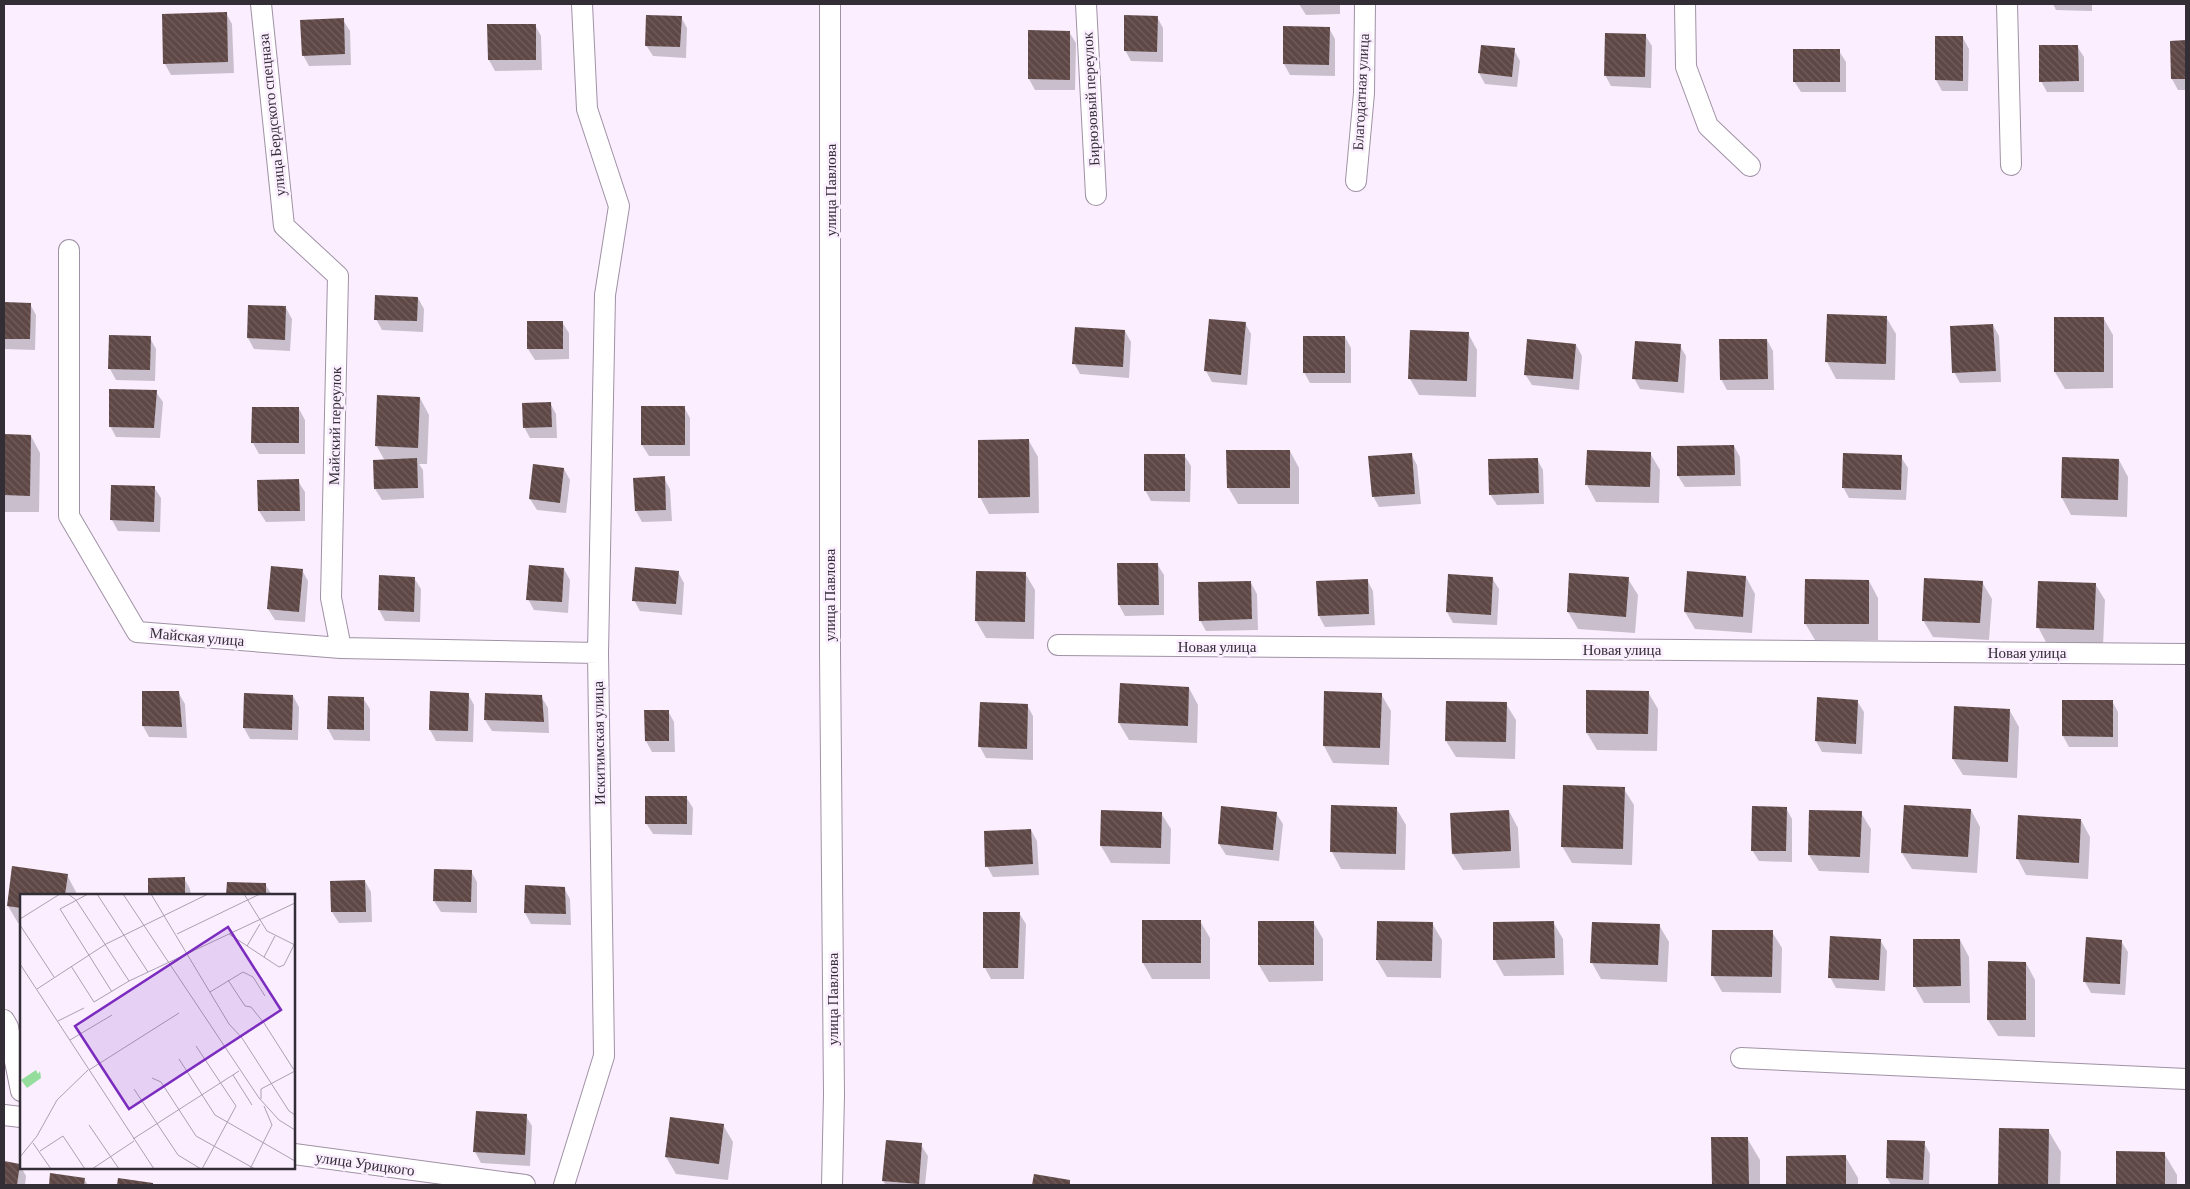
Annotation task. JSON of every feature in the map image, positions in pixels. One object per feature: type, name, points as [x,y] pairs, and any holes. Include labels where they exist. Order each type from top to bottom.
[{"type":"street","name":"улица Бердского спецназа","points":[[261,4],[284,226]]},
{"type":"street","name":"Искитимская улица","points":[[564,1185],[604,1056],[598,654],[605,295],[619,206],[587,109],[582,4]]},
{"type":"street","name":"улица Павлова","points":[[830,4],[830,653],[834,1086],[832,1185]]},
{"type":"street","name":"Бирюзовый переулок","points":[[1086,4],[1096,195]]},
{"type":"street","name":"Благодатная улица","points":[[1356,181],[1364,93],[1365,4]]},
{"type":"street","points":[[1685,4],[1686,67],[1708,126],[1750,166]]},
{"type":"street","points":[[2007,4],[2011,165]]},
{"type":"street","name":"Майский переулок","points":[[284,226],[338,276],[331,598],[341,648]]},
{"type":"street","name":"Майская улица","points":[[69,250],[69,516],[137,632],[341,648],[598,654]]},
{"type":"street","name":"Новая улица","points":[[1058,645],[2186,654]]},
{"type":"street","points":[[4,1020],[8,1027],[20,1085]]},
{"type":"street","points":[[1742,1058],[2186,1079]]},
{"type":"street","points":[[4,1115],[20,1117]]},
{"type":"street","name":"улица Урицкого","points":[[295,1154],[525,1185]]},
{"type":"building","points":[[227,12],[228,62],[163,64],[162,14]]},
{"type":"building","points":[[646,15],[682,16],[680,47],[645,46]]},
{"type":"building","points":[[1124,15],[1158,16],[1157,52],[1124,51]]},
{"type":"building","points":[[344,18],[345,54],[302,56],[300,20]]},
{"type":"building","points":[[487,24],[536,24],[536,60],[488,60]]},
{"type":"building","points":[[1283,26],[1330,27],[1329,65],[1283,64]]},
{"type":"building","points":[[1028,30],[1070,31],[1070,80],[1028,79]]},
{"type":"building","points":[[1605,33],[1646,34],[1645,77],[1604,76]]},
{"type":"building","points":[[1935,36],[1963,36],[1963,81],[1935,80]]},
{"type":"building","points":[[2186,40],[2186,79],[2171,79],[2170,41]]},
{"type":"building","points":[[1481,45],[1515,48],[1512,77],[1478,73]]},
{"type":"building","points":[[2039,45],[2078,45],[2079,81],[2039,82]]},
{"type":"building","points":[[1793,49],[1840,49],[1840,82],[1793,82]]},
{"type":"building","points":[[375,295],[418,297],[417,321],[374,320]]},
{"type":"building","points":[[4,302],[31,303],[30,339],[4,339]]},
{"type":"building","points":[[248,305],[286,306],[285,340],[247,338]]},
{"type":"building","points":[[1827,314],[1887,316],[1886,364],[1825,362]]},
{"type":"building","points":[[2054,317],[2104,317],[2104,372],[2054,372]]},
{"type":"building","points":[[1209,319],[1246,322],[1241,375],[1204,371]]},
{"type":"building","points":[[527,321],[563,321],[563,349],[527,349]]},
{"type":"building","points":[[1993,324],[1996,371],[1952,373],[1950,326]]},
{"type":"building","points":[[1075,327],[1125,330],[1123,367],[1072,364]]},
{"type":"building","points":[[1410,330],[1469,332],[1467,381],[1408,379]]},
{"type":"building","points":[[109,335],[151,336],[150,370],[108,369]]},
{"type":"building","points":[[1303,336],[1345,336],[1345,373],[1303,373]]},
{"type":"building","points":[[1527,339],[1576,344],[1573,379],[1524,375]]},
{"type":"building","points":[[1719,339],[1767,339],[1768,379],[1720,380]]},
{"type":"building","points":[[1635,341],[1681,344],[1678,382],[1632,379]]},
{"type":"building","points":[[109,389],[157,390],[154,428],[109,427]]},
{"type":"building","points":[[377,395],[420,397],[418,448],[375,446]]},
{"type":"building","points":[[551,402],[552,427],[523,428],[522,403]]},
{"type":"building","points":[[641,406],[685,406],[685,445],[641,445]]},
{"type":"building","points":[[252,407],[299,407],[299,443],[251,443]]},
{"type":"building","points":[[4,434],[31,435],[30,496],[4,495]]},
{"type":"building","points":[[1029,439],[1030,497],[978,498],[978,440]]},
{"type":"building","points":[[1734,445],[1735,475],[1677,476],[1677,446]]},
{"type":"building","points":[[1226,450],[1290,450],[1290,488],[1227,488]]},
{"type":"building","points":[[1587,450],[1651,452],[1650,487],[1585,485]]},
{"type":"building","points":[[1412,453],[1415,494],[1372,497],[1368,456]]},
{"type":"building","points":[[1843,453],[1902,455],[1901,490],[1842,488]]},
{"type":"building","points":[[1144,454],[1185,454],[1185,491],[1144,491]]},
{"type":"building","points":[[2062,457],[2119,459],[2118,500],[2061,498]]},
{"type":"building","points":[[417,458],[418,488],[374,489],[373,460]]},
{"type":"building","points":[[1538,458],[1539,493],[1489,495],[1488,459]]},
{"type":"building","points":[[533,464],[564,468],[560,503],[529,499]]},
{"type":"building","points":[[665,476],[666,510],[635,511],[633,478]]},
{"type":"building","points":[[299,479],[300,511],[258,511],[257,480]]},
{"type":"building","points":[[111,485],[155,486],[154,522],[110,520]]},
{"type":"building","points":[[1117,563],[1158,563],[1159,605],[1118,605]]},
{"type":"building","points":[[529,565],[564,568],[562,602],[526,600]]},
{"type":"building","points":[[271,566],[303,569],[299,612],[267,609]]},
{"type":"building","points":[[635,567],[679,571],[676,604],[632,601]]},
{"type":"building","points":[[976,571],[1026,572],[1025,622],[975,621]]},
{"type":"building","points":[[1687,571],[1746,576],[1743,617],[1684,612]]},
{"type":"building","points":[[1569,573],[1629,577],[1626,617],[1567,612]]},
{"type":"building","points":[[1448,574],[1493,577],[1491,615],[1446,612]]},
{"type":"building","points":[[379,575],[415,577],[414,612],[378,610]]},
{"type":"building","points":[[1924,578],[1983,581],[1980,623],[1922,621]]},
{"type":"building","points":[[1368,579],[1369,614],[1318,616],[1316,581]]},
{"type":"building","points":[[1805,579],[1869,580],[1869,624],[1804,624]]},
{"type":"building","points":[[1251,581],[1252,619],[1199,621],[1198,582]]},
{"type":"building","points":[[2038,581],[2096,583],[2094,630],[2036,628]]},
{"type":"building","points":[[1120,683],[1189,687],[1188,726],[1118,723]]},
{"type":"building","points":[[1586,690],[1649,691],[1648,734],[1586,733]]},
{"type":"building","points":[[142,691],[179,691],[182,727],[142,726]]},
{"type":"building","points":[[430,691],[469,693],[468,731],[429,730]]},
{"type":"building","points":[[1324,691],[1382,693],[1380,748],[1323,746]]},
{"type":"building","points":[[244,693],[293,695],[292,730],[243,728]]},
{"type":"building","points":[[485,693],[542,695],[544,722],[484,720]]},
{"type":"building","points":[[328,696],[364,697],[364,730],[327,729]]},
{"type":"building","points":[[1817,697],[1858,700],[1856,744],[1815,741]]},
{"type":"building","points":[[2062,700],[2113,700],[2113,737],[2062,736]]},
{"type":"building","points":[[1446,701],[1507,702],[1506,742],[1445,741]]},
{"type":"building","points":[[980,702],[1028,704],[1027,749],[978,747]]},
{"type":"building","points":[[1954,706],[2010,709],[2008,762],[1952,759]]},
{"type":"building","points":[[644,710],[669,710],[669,741],[645,741]]},
{"type":"building","points":[[1563,785],[1625,787],[1623,849],[1561,847]]},
{"type":"building","points":[[645,796],[687,796],[687,824],[645,824]]},
{"type":"building","points":[[1331,805],[1397,807],[1396,854],[1330,852]]},
{"type":"building","points":[[1904,805],[1971,809],[1968,857],[1901,853]]},
{"type":"building","points":[[1221,806],[1277,812],[1273,850],[1218,844]]},
{"type":"building","points":[[1752,806],[1787,807],[1786,851],[1751,851]]},
{"type":"building","points":[[1101,810],[1162,812],[1161,848],[1100,846]]},
{"type":"building","points":[[1509,810],[1511,851],[1452,854],[1450,813]]},
{"type":"building","points":[[1809,810],[1862,811],[1860,857],[1808,855]]},
{"type":"building","points":[[2018,815],[2081,819],[2079,863],[2016,859]]},
{"type":"building","points":[[1031,829],[1033,864],[985,867],[984,831]]},
{"type":"building","points":[[12,866],[68,874],[65,894],[20,894],[20,908],[7,906]]},
{"type":"building","points":[[434,869],[472,870],[471,902],[433,901]]},
{"type":"building","points":[[185,877],[185,894],[148,894],[148,878]]},
{"type":"building","points":[[365,880],[366,912],[331,912],[330,881]]},
{"type":"building","points":[[227,882],[266,883],[266,894],[226,894]]},
{"type":"building","points":[[525,885],[565,887],[566,914],[524,913]]},
{"type":"building","points":[[983,912],[1020,912],[1018,968],[983,968]]},
{"type":"building","points":[[1142,920],[1201,920],[1201,963],[1142,963]]},
{"type":"building","points":[[1258,921],[1314,921],[1314,965],[1258,965]]},
{"type":"building","points":[[1377,921],[1433,922],[1432,961],[1376,960]]},
{"type":"building","points":[[1554,921],[1555,958],[1493,960],[1493,922]]},
{"type":"building","points":[[1592,922],[1660,924],[1658,965],[1590,963]]},
{"type":"building","points":[[1712,930],[1773,930],[1772,977],[1711,976]]},
{"type":"building","points":[[1830,936],[1881,939],[1879,980],[1828,978]]},
{"type":"building","points":[[2086,937],[2122,940],[2120,984],[2083,982]]},
{"type":"building","points":[[1913,939],[1960,939],[1961,986],[1913,987]]},
{"type":"building","points":[[1988,961],[2026,962],[2026,1020],[1987,1020]]},
{"type":"building","points":[[476,1111],[527,1114],[525,1155],[473,1152]]},
{"type":"building","points":[[670,1117],[724,1124],[719,1164],[665,1157]]},
{"type":"building","points":[[1999,1128],[2049,1129],[2048,1185],[1998,1185]]},
{"type":"building","points":[[1711,1137],[1748,1137],[1749,1185],[1712,1185]]},
{"type":"building","points":[[886,1140],[922,1143],[919,1184],[882,1181]]},
{"type":"building","points":[[1887,1140],[1925,1141],[1923,1180],[1886,1178]]},
{"type":"building","points":[[2116,1151],[2165,1152],[2165,1185],[2116,1185]]},
{"type":"building","points":[[1846,1155],[1846,1185],[1786,1185],[1786,1156]]},
{"type":"building","points":[[4,1161],[20,1164],[17,1185],[4,1185]]},
{"type":"building","points":[[50,1173],[85,1178],[84,1185],[49,1185]]},
{"type":"building","points":[[1034,1174],[1070,1180],[1070,1185],[1032,1185]]},
{"type":"building","points":[[118,1178],[153,1183],[153,1185],[117,1185]]}]
